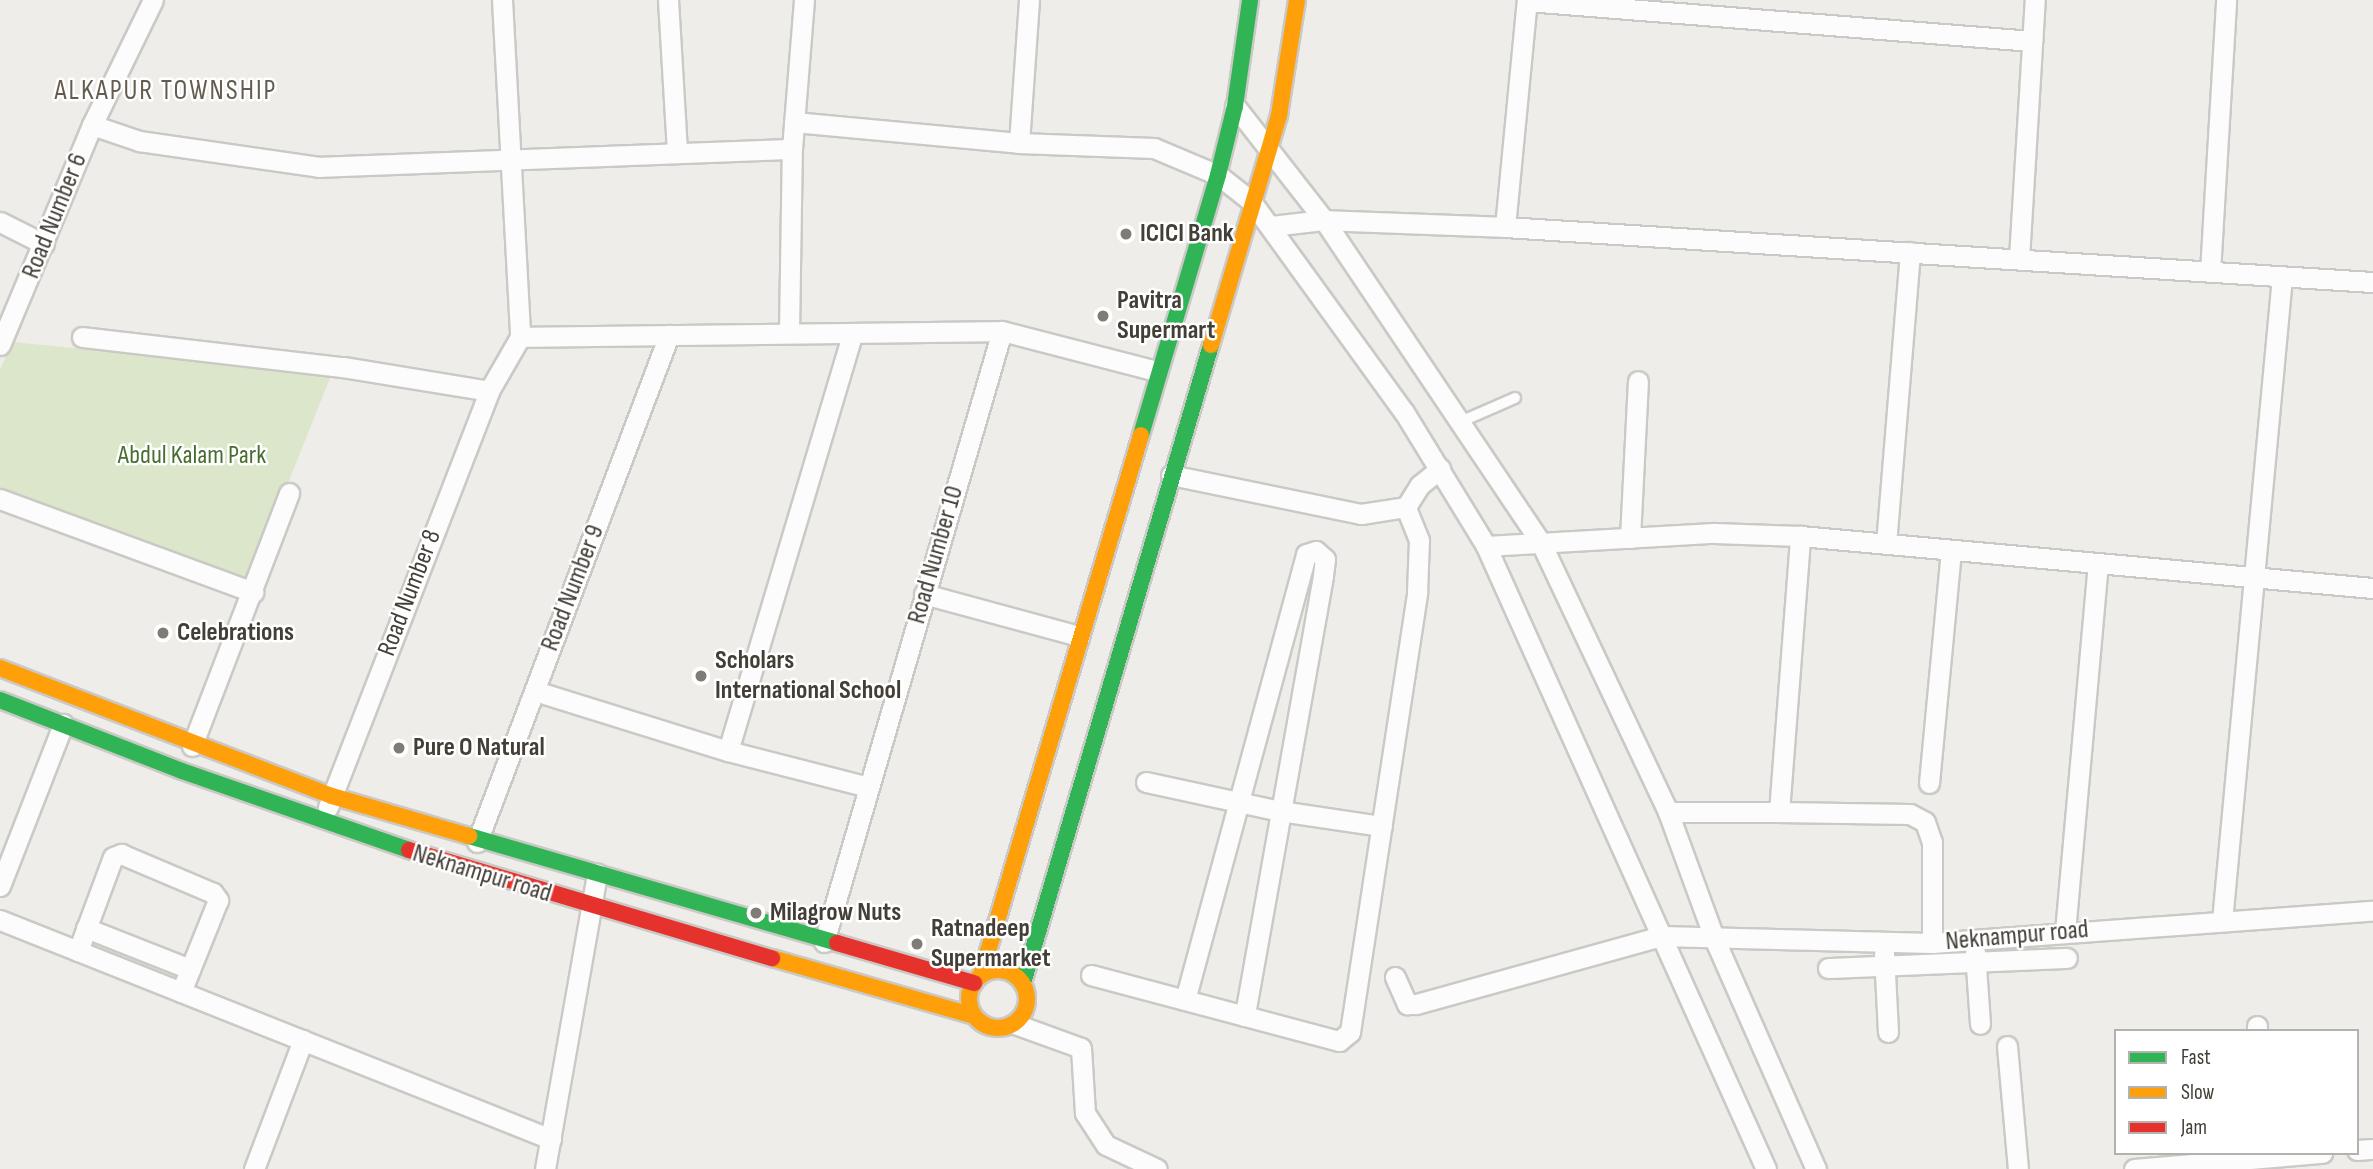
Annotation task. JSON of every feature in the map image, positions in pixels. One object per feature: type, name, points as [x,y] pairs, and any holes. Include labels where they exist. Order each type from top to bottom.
[{"type":"street","name":"Road Number 6","points":[[0,345],[92,125],[153,0]]},
{"type":"street","points":[[502,0],[520,337],[1002,331],[1157,372]]},
{"type":"street","points":[[668,0],[677,153]]},
{"type":"street","points":[[789,332],[792,149],[804,0]]},
{"type":"street","points":[[1019,144],[1029,0]]},
{"type":"street","points":[[1157,1169],[1106,1145],[1086,1112],[1081,1048],[1015,1024],[993,1029],[974,1016],[969,994],[977,979],[1218,174],[1235,106],[1251,0]]},
{"type":"street","points":[[1015,1024],[1028,1005],[1023,983],[1251,201],[1269,149],[1288,68],[1297,0]]},
{"type":"street","points":[[1505,227],[1527,0],[2032,41]]},
{"type":"street","points":[[2019,258],[2035,0]]},
{"type":"street","points":[[2210,272],[2226,0]]},
{"type":"street","points":[[1235,106],[1324,220],[1541,543],[1668,812],[1714,937],[1816,1169]]},
{"type":"street","points":[[794,122],[1019,144],[1154,148],[1218,174],[1251,201],[1440,469],[1486,546],[1766,1169]]},
{"type":"street","points":[[92,125],[139,141],[319,167],[792,149]]},
{"type":"street","points":[[1271,226],[1324,220],[1505,227],[2373,282]]},
{"type":"street","points":[[0,222],[44,244]]},
{"type":"street","points":[[1886,544],[1910,253]]},
{"type":"street","points":[[2222,921],[2250,579],[2281,277]]},
{"type":"street","name":"Road Number 10","points":[[824,942],[1002,331]]},
{"type":"street","points":[[728,751],[853,333]]},
{"type":"street","name":"Road Number 9","points":[[477,842],[669,335]]},
{"type":"street","points":[[82,337],[343,367],[489,391]]},
{"type":"street","name":"Road Number 8","points":[[322,822],[489,391],[520,337]]},
{"type":"street","points":[[1630,538],[1638,381]]},
{"type":"street","points":[[1171,475],[1361,514],[1406,507],[1420,485],[1440,469]]},
{"type":"street","points":[[192,746],[289,492]]},
{"type":"street","points":[[0,499],[253,592]]},
{"type":"street","points":[[1091,975],[1339,1041],[1350,1032],[1417,592],[1419,540],[1406,507]]},
{"type":"street","points":[[1486,546],[1714,533],[1800,536],[1951,552],[2373,588]]},
{"type":"street","points":[[1779,812],[1800,536]]},
{"type":"street","points":[[1185,1000],[1306,554],[1316,551],[1325,559],[1324,576],[1245,1016]]},
{"type":"street","points":[[1929,783],[1951,552]]},
{"type":"street","points":[[2065,932],[2098,564]]},
{"type":"street","points":[[924,594],[1079,636]]},
{"type":"street","name":"Neknampur road","points":[[0,668],[192,746],[332,796],[477,842],[597,874],[824,942],[977,979]]},
{"type":"street","points":[[535,691],[728,751],[868,788]]},
{"type":"street","name":"Neknampur road","points":[[0,700],[322,822],[591,907],[974,1016]]},
{"type":"street","points":[[0,886],[63,724]]},
{"type":"street","points":[[1146,782],[1280,811],[1382,826]]},
{"type":"street","points":[[1668,812],[1910,814],[1925,822],[1932,842],[1932,943]]},
{"type":"street","points":[[78,951],[113,857],[121,854],[216,896],[181,992]]},
{"type":"street","points":[[545,1169],[597,874]]},
{"type":"street","name":"Neknampur road","points":[[1395,977],[1407,1004],[1416,1004],[1661,936],[1932,943],[2373,911]]},
{"type":"street","points":[[0,920],[551,1139]]},
{"type":"street","points":[[86,928],[190,969]]},
{"type":"street","points":[[1973,939],[1980,1024]]},
{"type":"street","points":[[1884,942],[1888,1032]]},
{"type":"street","points":[[1828,968],[2067,958]]},
{"type":"street","points":[[977,979],[1004,970],[1023,983]]},
{"type":"street","points":[[254,1169],[303,1040]]},
{"type":"street","points":[[2007,1046],[2018,1169]]},
{"type":"street","points":[[2137,1169],[2306,1155]]},
{"type":"lane","points":[[1460,422],[1516,398]]},
{"type":"green space","name":"Abdul Kalam Park","points":[[12,342],[332,373],[249,581],[0,488],[0,370]]},
{"type":"traffic: fast","points":[[1141,435],[1218,175],[1235,106],[1250,0]]},
{"type":"traffic: fast","points":[[1023,983],[1211,345]]},
{"type":"traffic: fast","points":[[0,700],[182,771],[409,850]]},
{"type":"traffic: fast","points":[[469,836],[837,943]]},
{"type":"traffic: slow","points":[[1211,345],[1279,115],[1297,0]]},
{"type":"traffic: slow","points":[[981,975],[1141,435]]},
{"type":"traffic: slow","points":[[0,668],[332,796],[469,836]]},
{"type":"traffic: slow","points":[[772,958],[974,1016]]},
{"type":"traffic: slow","points":[[992,970],[1004,970],[1014,974],[1023,983],[1027,999],[1027,1005],[1019,1020],[1004,1028],[992,1028],[982,1024],[973,1015],[969,1005],[969,993],[973,983],[982,974],[992,970]]},
{"type":"traffic: jam","points":[[409,850],[772,958]]},
{"type":"traffic: jam","points":[[837,943],[974,983]]},
{"type":"place","name":"ICICI Bank","points":[[1126,234]]},
{"type":"place","name":"Pavitra Supermart","points":[[1103,316]]},
{"type":"place","name":"Celebrations","points":[[163,633]]},
{"type":"place","name":"Scholars International School","points":[[701,676]]},
{"type":"place","name":"Pure O Natural","points":[[399,748]]},
{"type":"place","name":"Milagrow Nuts","points":[[756,913]]},
{"type":"place","name":"Ratnadeep Supermarket","points":[[917,944]]},
{"type":"district","name":"ALKAPUR TOWNSHIP","points":[[166,91]]}]
